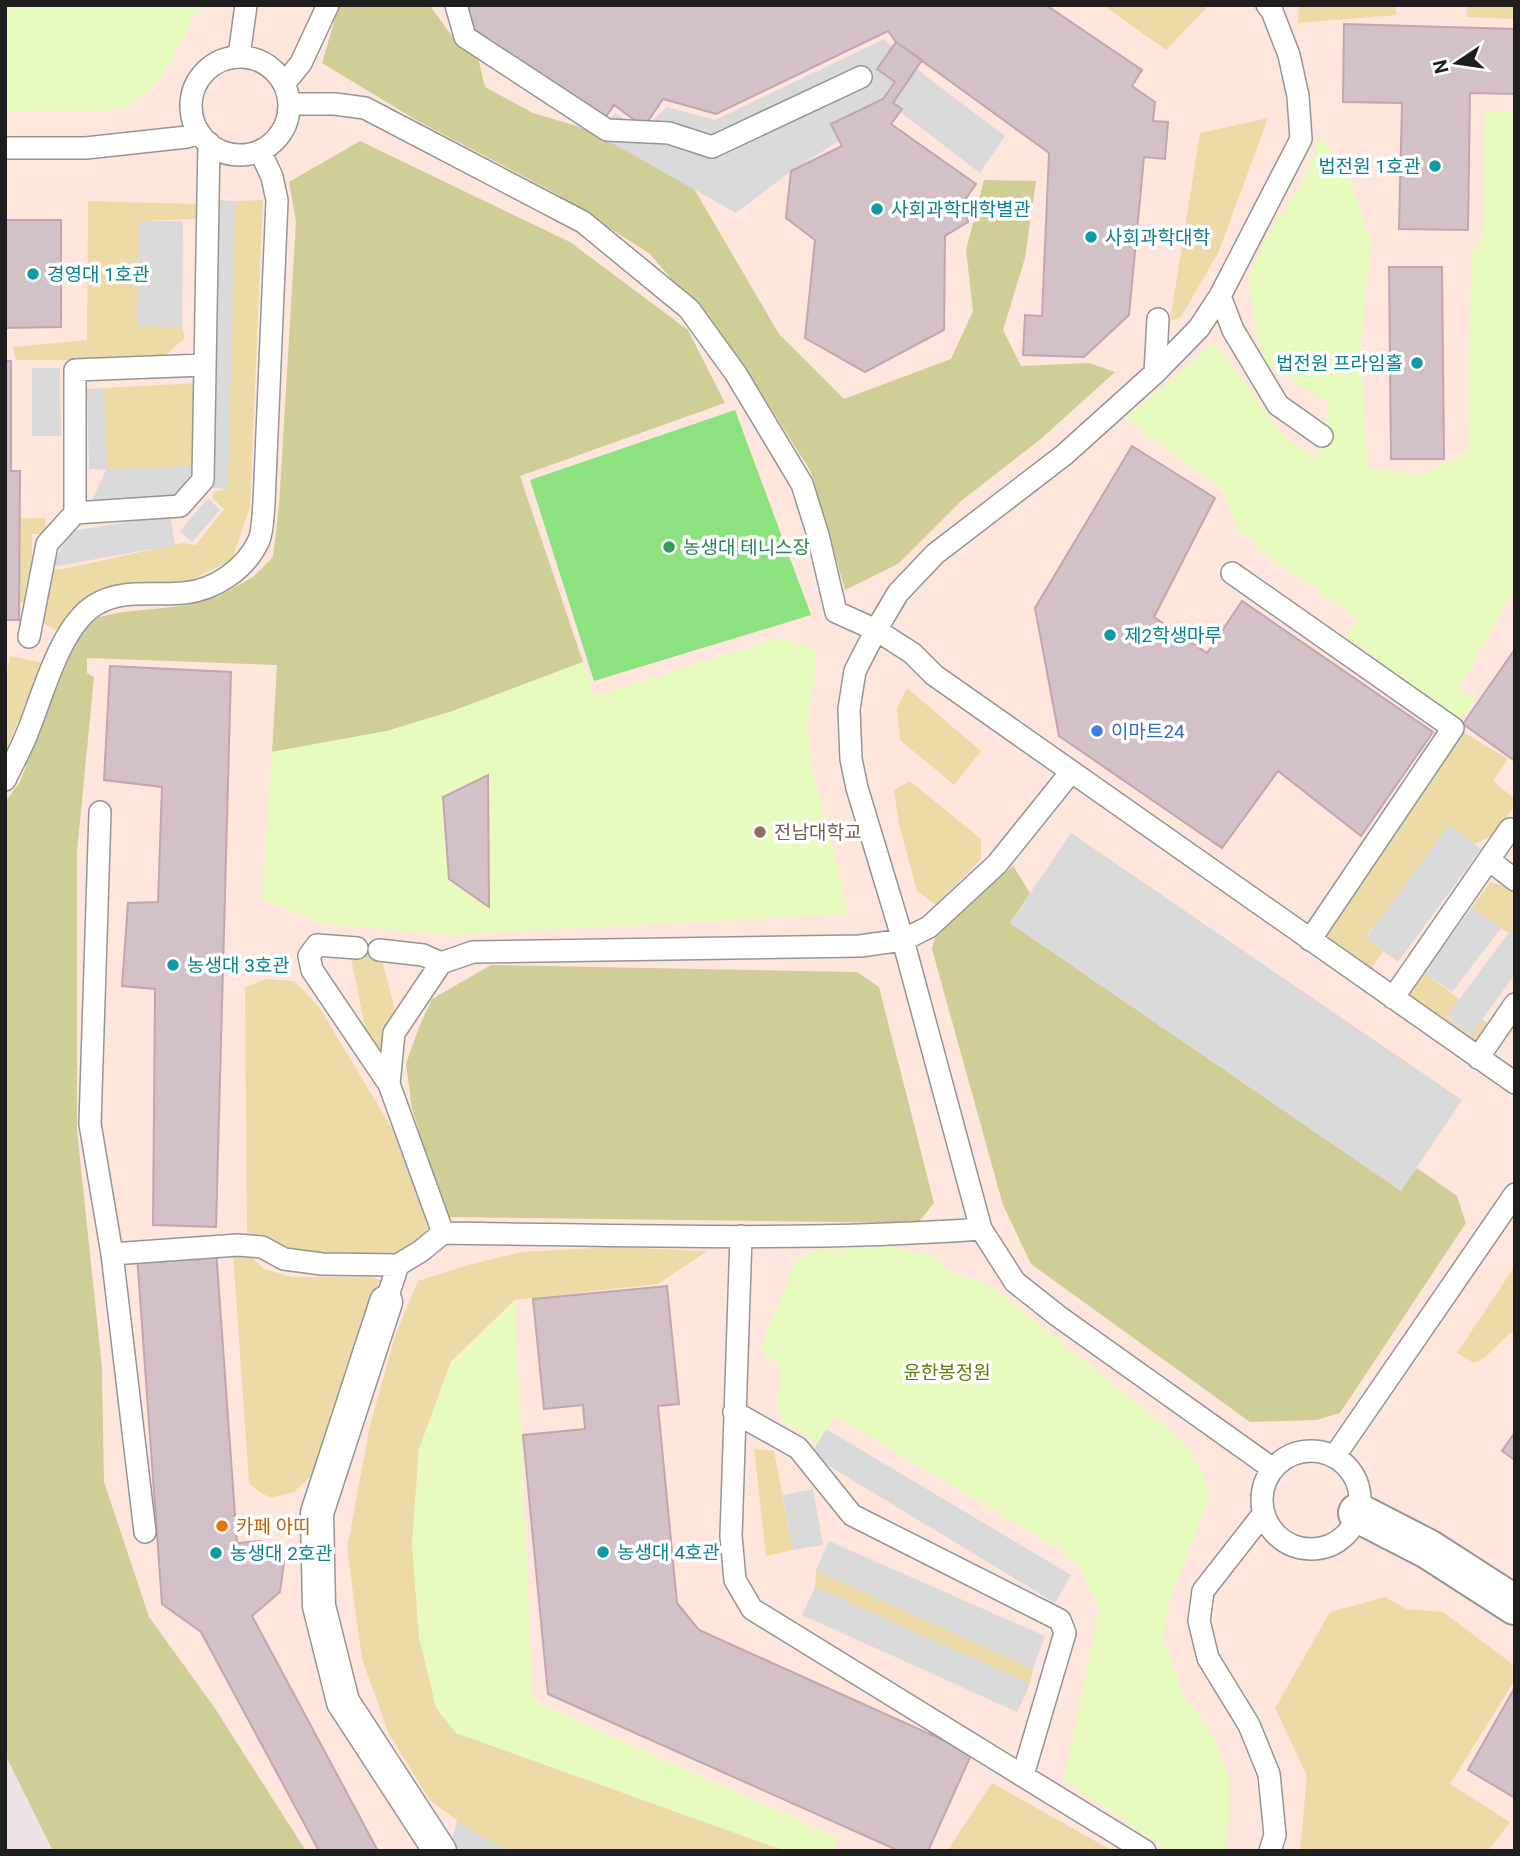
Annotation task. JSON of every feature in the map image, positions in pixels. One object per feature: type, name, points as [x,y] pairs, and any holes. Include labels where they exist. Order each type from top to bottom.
[{"type":"street","points":[[386,1301],[317,1513],[319,1606],[344,1702],[440,1851]]},
{"type":"street","points":[[1358,1513],[1427,1549],[1515,1605]]},
{"type":"lane","points":[[239,56],[246,5]]},
{"type":"lane","points":[[5,148],[86,149],[187,137],[204,138],[230,155],[246,155],[260,151],[274,142],[284,129],[286,94],[328,5]]},
{"type":"lane","points":[[456,5],[465,37],[607,131],[669,133],[712,147],[861,77]]},
{"type":"lane","points":[[1267,5],[1272,11],[1289,55],[1298,96],[1301,139],[1220,296],[1199,328],[1155,373],[1064,455],[935,554],[898,593],[855,671],[849,709],[851,759],[981,1229],[1015,1282],[1058,1316],[1273,1469]]},
{"type":"lane","points":[[75,513],[180,506],[203,480],[204,138],[190,110],[191,94],[197,80],[207,68],[222,59],[239,56],[256,58],[271,66],[286,94]]},
{"type":"lane","points":[[286,94],[365,108],[583,222],[689,309],[736,374],[802,484],[818,536],[836,612],[876,630],[912,653],[934,675],[1515,1083]]},
{"type":"lane","points":[[5,780],[26,738],[47,679],[71,629],[94,605],[126,594],[186,593],[214,585],[239,570],[259,540],[265,491],[277,200],[272,177],[260,151]]},
{"type":"lane","points":[[1220,296],[1244,349],[1278,405],[1322,436]]},
{"type":"lane","points":[[1155,373],[1158,319]]},
{"type":"lane","points":[[29,637],[47,544],[75,513],[75,370],[204,365]]},
{"type":"lane","points":[[1232,573],[1453,728],[1310,940]]},
{"type":"lane","points":[[389,1084],[394,1033],[441,963],[473,952],[860,946],[903,940],[929,927],[997,864],[1071,772]]},
{"type":"lane","points":[[100,812],[90,1124],[112,1254],[145,1532]]},
{"type":"lane","points":[[1392,998],[1510,829]]},
{"type":"lane","points":[[1489,860],[1515,880]]},
{"type":"lane","points":[[357,948],[317,945],[309,956],[312,970],[389,1084],[443,1233]]},
{"type":"lane","points":[[379,950],[423,955],[441,963]]},
{"type":"lane","points":[[1478,1058],[1515,1004]]},
{"type":"lane","points":[[1334,1457],[1515,1194]]},
{"type":"lane","points":[[112,1254],[238,1245],[262,1247],[284,1259],[309,1263],[398,1265],[443,1233],[741,1236],[931,1233],[981,1229]]},
{"type":"lane","points":[[741,1236],[731,1536],[735,1580],[752,1609],[1145,1851]]},
{"type":"lane","points":[[386,1301],[398,1265]]},
{"type":"lane","points":[[734,1412],[799,1448],[852,1515],[1060,1620],[1065,1633],[1023,1775]]},
{"type":"lane","points":[[1301,1452],[1318,1452],[1334,1457],[1346,1465],[1354,1477],[1359,1491],[1358,1513],[1348,1532],[1337,1542],[1323,1548],[1294,1546],[1280,1538],[1270,1527],[1262,1498],[1265,1483],[1273,1469],[1285,1458],[1301,1452]]},
{"type":"lane","points":[[1264,1513],[1203,1591],[1199,1621],[1208,1658],[1250,1725],[1269,1773],[1275,1835],[1270,1851]]},
{"type":"shaded area","name":"전남대학교","points":[[5,5],[1515,5],[1515,1851],[115,1851],[5,1659]]},
{"type":"shaded area","points":[[339,5],[431,7],[459,46],[478,58],[485,87],[533,113],[577,126],[630,149],[693,187],[779,334],[844,399],[951,359],[973,311],[966,250],[984,180],[1036,181],[1025,258],[1003,330],[1021,366],[1089,363],[1115,372],[1042,438],[961,501],[898,564],[845,590],[811,472],[741,361],[650,254],[555,193],[416,120],[322,63]]},
{"type":"shaded area","points":[[1103,5],[1206,5],[1206,8],[1166,50]]},
{"type":"shaded area","points":[[1299,5],[1395,5],[1397,15],[1298,23]]},
{"type":"shaded area","points":[[1468,5],[1515,5],[1515,19],[1466,17]]},
{"type":"shaded area","points":[[884,39],[927,77],[1005,136],[980,173],[883,99],[832,124],[839,141],[791,171],[736,213],[598,135],[615,113],[641,131],[667,107],[715,120]]},
{"type":"shaded area","points":[[1268,118],[1219,251],[1181,317],[1170,321],[1200,133]]},
{"type":"shaded area","points":[[360,141],[570,242],[688,330],[725,403],[520,476],[583,662],[453,711],[387,731],[272,752],[277,665],[87,658],[87,673],[94,677],[77,852],[77,1130],[102,1368],[104,1482],[149,1617],[214,1707],[306,1851],[53,1851],[5,1754],[5,802],[20,782],[67,658],[84,629],[99,617],[182,606],[219,596],[253,577],[273,557],[279,506],[296,221],[289,182]]},
{"type":"shaded area","points":[[216,200],[235,201],[228,489],[210,488]]},
{"type":"shaded area","points":[[263,200],[250,507],[232,560],[187,582],[132,586],[60,632],[44,624],[41,604],[49,570],[182,543],[196,545],[224,509],[212,498],[214,492],[228,488],[235,201]]},
{"type":"shaded area","points":[[88,201],[196,204],[197,219],[139,221],[138,326],[182,327],[185,338],[160,360],[16,360],[13,347],[87,340]]},
{"type":"shaded area","points":[[139,221],[183,221],[182,327],[138,326]]},
{"type":"shaded area","points":[[32,368],[60,368],[61,436],[32,436]]},
{"type":"shaded area","points":[[198,383],[196,466],[107,469],[104,388]]},
{"type":"shaded area","points":[[104,388],[107,469],[196,466],[176,496],[92,500],[106,470],[89,469],[87,389]]},
{"type":"shaded area","points":[[208,498],[220,510],[192,542],[180,531]]},
{"type":"shaded area","points":[[170,515],[175,545],[52,565],[72,531]]},
{"type":"shaded area","points":[[19,518],[45,518],[46,534],[32,534],[31,603],[19,603]]},
{"type":"shaded area","points":[[10,656],[43,663],[5,752],[5,684]]},
{"type":"shaded area","points":[[907,688],[981,751],[954,785],[900,740],[897,708]]},
{"type":"shaded area","points":[[1463,732],[1508,759],[1493,781],[1515,799],[1515,804],[1496,834],[1474,844],[1449,826],[1366,937],[1383,951],[1370,971],[1321,937]]},
{"type":"shaded area","points":[[910,781],[981,839],[981,859],[936,905],[917,891],[899,825],[894,790]]},
{"type":"shaded area","points":[[1449,825],[1481,849],[1398,962],[1366,938]]},
{"type":"shaded area","points":[[1071,833],[1462,1100],[1401,1191],[1010,923]]},
{"type":"shaded area","points":[[1013,866],[1030,893],[1010,923],[1400,1190],[1417,1168],[1457,1196],[1466,1223],[1340,1413],[1316,1420],[1250,1422],[1031,1264],[1003,1205],[932,949],[937,930]]},
{"type":"shaded area","points":[[1490,882],[1515,890],[1515,924],[1508,933],[1472,907]]},
{"type":"shaded area","points":[[1472,907],[1501,928],[1452,992],[1424,972]]},
{"type":"shaded area","points":[[1515,924],[1515,974],[1471,1035],[1447,1016]]},
{"type":"shaded area","points":[[350,953],[381,956],[397,1018],[388,1048],[380,1049],[367,1037]]},
{"type":"shaded area","points":[[491,965],[857,972],[879,987],[934,1203],[918,1223],[446,1217],[412,1109],[406,1064],[432,999]]},
{"type":"shaded area","points":[[1424,972],[1459,999],[1447,1017],[1471,1034],[1482,1019],[1494,1028],[1476,1052],[1399,998],[1416,973]]},
{"type":"shaded area","points":[[267,979],[294,981],[319,1007],[396,1135],[431,1230],[415,1246],[393,1258],[285,1252],[247,1239],[245,987]]},
{"type":"shaded area","points":[[616,1247],[707,1251],[658,1284],[515,1300],[451,1362],[419,1449],[412,1545],[456,1733],[786,1851],[509,1851],[474,1832],[430,1801],[389,1734],[362,1659],[347,1549],[370,1425],[396,1333],[418,1281],[521,1252]]},
{"type":"shaded area","points":[[233,1253],[247,1253],[264,1269],[292,1277],[371,1277],[380,1280],[360,1341],[331,1412],[325,1450],[315,1472],[294,1492],[271,1498],[249,1483]]},
{"type":"shaded area","points":[[1515,1266],[1515,1334],[1510,1333],[1484,1358],[1474,1363],[1457,1353]]},
{"type":"shaded area","points":[[826,1429],[1071,1575],[1055,1603],[811,1455]]},
{"type":"shaded area","points":[[754,1449],[774,1451],[793,1550],[766,1556]]},
{"type":"shaded area","points":[[813,1489],[823,1545],[793,1550],[783,1495]]},
{"type":"shaded area","points":[[829,1541],[1045,1636],[1033,1669],[816,1570]]},
{"type":"shaded area","points":[[816,1570],[1033,1669],[1030,1684],[815,1587]]},
{"type":"shaded area","points":[[815,1587],[1030,1684],[1017,1712],[802,1615]]},
{"type":"shaded area","points":[[1385,1597],[1406,1609],[1443,1612],[1515,1666],[1515,1680],[1450,1784],[1510,1822],[1488,1851],[1300,1851],[1307,1776],[1275,1708],[1330,1612]]},
{"type":"shaded area","points":[[992,1783],[1113,1851],[947,1851]]},
{"type":"shaded area","points":[[457,1820],[509,1851],[464,1851],[451,1845]]},
{"type":"green space","points":[[5,5],[200,5],[164,71],[145,94],[124,107],[72,112],[5,111]]},
{"type":"green space","points":[[1485,112],[1515,112],[1515,588],[1459,688],[1477,701],[1460,720],[1345,635],[1358,619],[1276,562],[1236,528],[1224,491],[1124,418],[1215,343],[1285,437],[1318,460],[1329,404],[1266,364],[1256,331],[1248,277],[1280,214],[1300,188],[1320,138],[1347,169],[1371,244],[1361,348],[1368,467],[1421,476],[1469,451],[1471,252],[1483,237]]},
{"type":"green space","name":"농생대 테니스장","points":[[735,410],[811,615],[594,681],[530,480]]},
{"type":"green space","points":[[779,638],[815,649],[817,672],[810,697],[807,729],[812,768],[849,914],[448,935],[327,924],[262,899],[272,752],[387,731],[453,711],[583,662],[595,696]]},
{"type":"green space","name":"윤한봉정원","points":[[886,1245],[933,1256],[947,1270],[989,1284],[1167,1428],[1196,1457],[1209,1488],[1206,1507],[1170,1599],[1163,1636],[1183,1695],[1213,1735],[1229,1778],[1225,1851],[1169,1851],[1064,1780],[1099,1611],[1082,1571],[1066,1553],[835,1416],[819,1442],[783,1423],[777,1405],[781,1380],[778,1363],[762,1351],[766,1334],[796,1259],[821,1250]]},
{"type":"green space","points":[[515,1300],[533,1701],[838,1838],[834,1851],[786,1851],[456,1733],[436,1708],[419,1637],[412,1545],[419,1449],[451,1362]]},
{"type":"building","name":"사회과학대학","points":[[467,5],[1046,5],[1142,70],[1132,86],[1155,102],[1153,121],[1168,122],[1165,159],[1144,157],[1129,315],[1084,357],[1023,355],[1025,315],[1042,316],[1049,153],[896,42],[888,31],[716,114],[663,99],[644,127],[614,105],[603,121],[462,21]]},
{"type":"building","name":"법전원 1호관","points":[[1344,24],[1515,29],[1515,94],[1470,93],[1468,230],[1399,229],[1402,103],[1343,102]]},
{"type":"building","name":"사회과학대학별관","points":[[896,42],[922,60],[893,103],[902,109],[891,124],[976,184],[965,200],[968,222],[945,236],[944,330],[865,372],[805,338],[815,240],[786,218],[791,171],[842,146],[831,124],[883,99],[895,82],[877,69]]},
{"type":"building","name":"경영대 1호관","points":[[5,220],[61,220],[61,327],[5,328]]},
{"type":"building","name":"법전원 프라임홀","points":[[1389,267],[1442,267],[1444,459],[1391,459]]},
{"type":"building","points":[[5,361],[11,361],[11,471],[20,471],[19,620],[5,620]]},
{"type":"building","name":"제2학생마루","points":[[1132,446],[1215,498],[1154,617],[1207,653],[1242,601],[1433,732],[1361,836],[1278,771],[1222,848],[1059,736],[1035,608]]},
{"type":"building","points":[[1515,649],[1515,761],[1463,724]]},
{"type":"building","name":"농생대 3호관","points":[[110,666],[231,672],[216,1227],[153,1225],[155,989],[122,986],[128,903],[158,902],[162,787],[104,780]]},
{"type":"building","points":[[488,775],[489,907],[449,879],[443,797]]},
{"type":"building","name":"농생대 2호관","points":[[216,1249],[237,1543],[261,1541],[284,1562],[280,1592],[252,1616],[378,1851],[319,1851],[201,1632],[162,1604],[137,1255]]},
{"type":"building","name":"농생대 4호관","points":[[667,1286],[679,1404],[658,1406],[677,1603],[699,1630],[972,1753],[928,1851],[899,1851],[548,1694],[523,1435],[585,1429],[583,1405],[544,1409],[533,1299]]},
{"type":"building","points":[[1515,1432],[1515,1460],[1502,1451]]},
{"type":"building","points":[[1515,1687],[1515,1798],[1468,1770]]},
{"type":"place","name":"법전원 1호관","points":[[1435,166]]},
{"type":"place","name":"사회과학대학별관","points":[[877,209]]},
{"type":"place","name":"사회과학대학","points":[[1091,237]]},
{"type":"place","name":"경영대 1호관","points":[[33,274]]},
{"type":"place","name":"법전원 프라임홀","points":[[1417,363]]},
{"type":"place","name":"농생대 테니스장","points":[[669,547]]},
{"type":"place","name":"제2학생마루","points":[[1110,635]]},
{"type":"place","name":"이마트24","points":[[1097,731]]},
{"type":"place","name":"전남대학교","points":[[760,832]]},
{"type":"place","name":"농생대 3호관","points":[[173,965]]},
{"type":"place","name":"카페 아띠","points":[[222,1526]]},
{"type":"place","name":"농생대 4호관","points":[[603,1552]]},
{"type":"place","name":"농생대 2호관","points":[[216,1553]]}]
